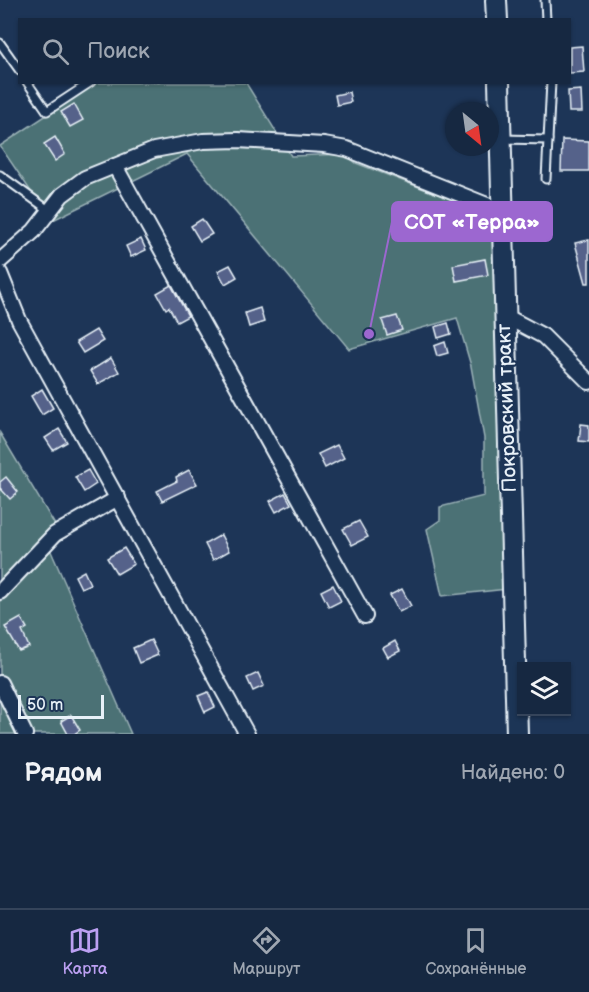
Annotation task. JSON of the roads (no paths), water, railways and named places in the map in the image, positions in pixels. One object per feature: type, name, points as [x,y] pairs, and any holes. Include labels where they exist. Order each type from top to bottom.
[{"type":"main road","points":[[496,0],[497,18]]},
{"type":"main road","name":"Покровский тракт","points":[[499,84],[517,734]]},
{"type":"street","points":[[1,259],[34,231],[62,195],[86,178],[154,150],[203,141],[275,141],[347,148],[502,212]]},
{"type":"street","points":[[115,166],[365,616]]},
{"type":"street","points":[[0,273],[19,320],[247,734]]},
{"type":"street","points":[[505,316],[543,336],[589,382]]},
{"type":"street","points":[[0,592],[55,534],[118,498]]},
{"type":"street","points":[[0,683],[25,734]]},
{"type":"lane","points":[[545,0],[546,18]]},
{"type":"lane","points":[[0,43],[18,68]]},
{"type":"lane","points":[[28,84],[47,111],[88,84]]},
{"type":"lane","points":[[546,178],[551,84]]},
{"type":"lane","points":[[500,139],[548,140]]},
{"type":"lane","points":[[0,175],[50,211]]},
{"type":"place","name":"СОТ «Терра»","points":[[369,334]]}]
